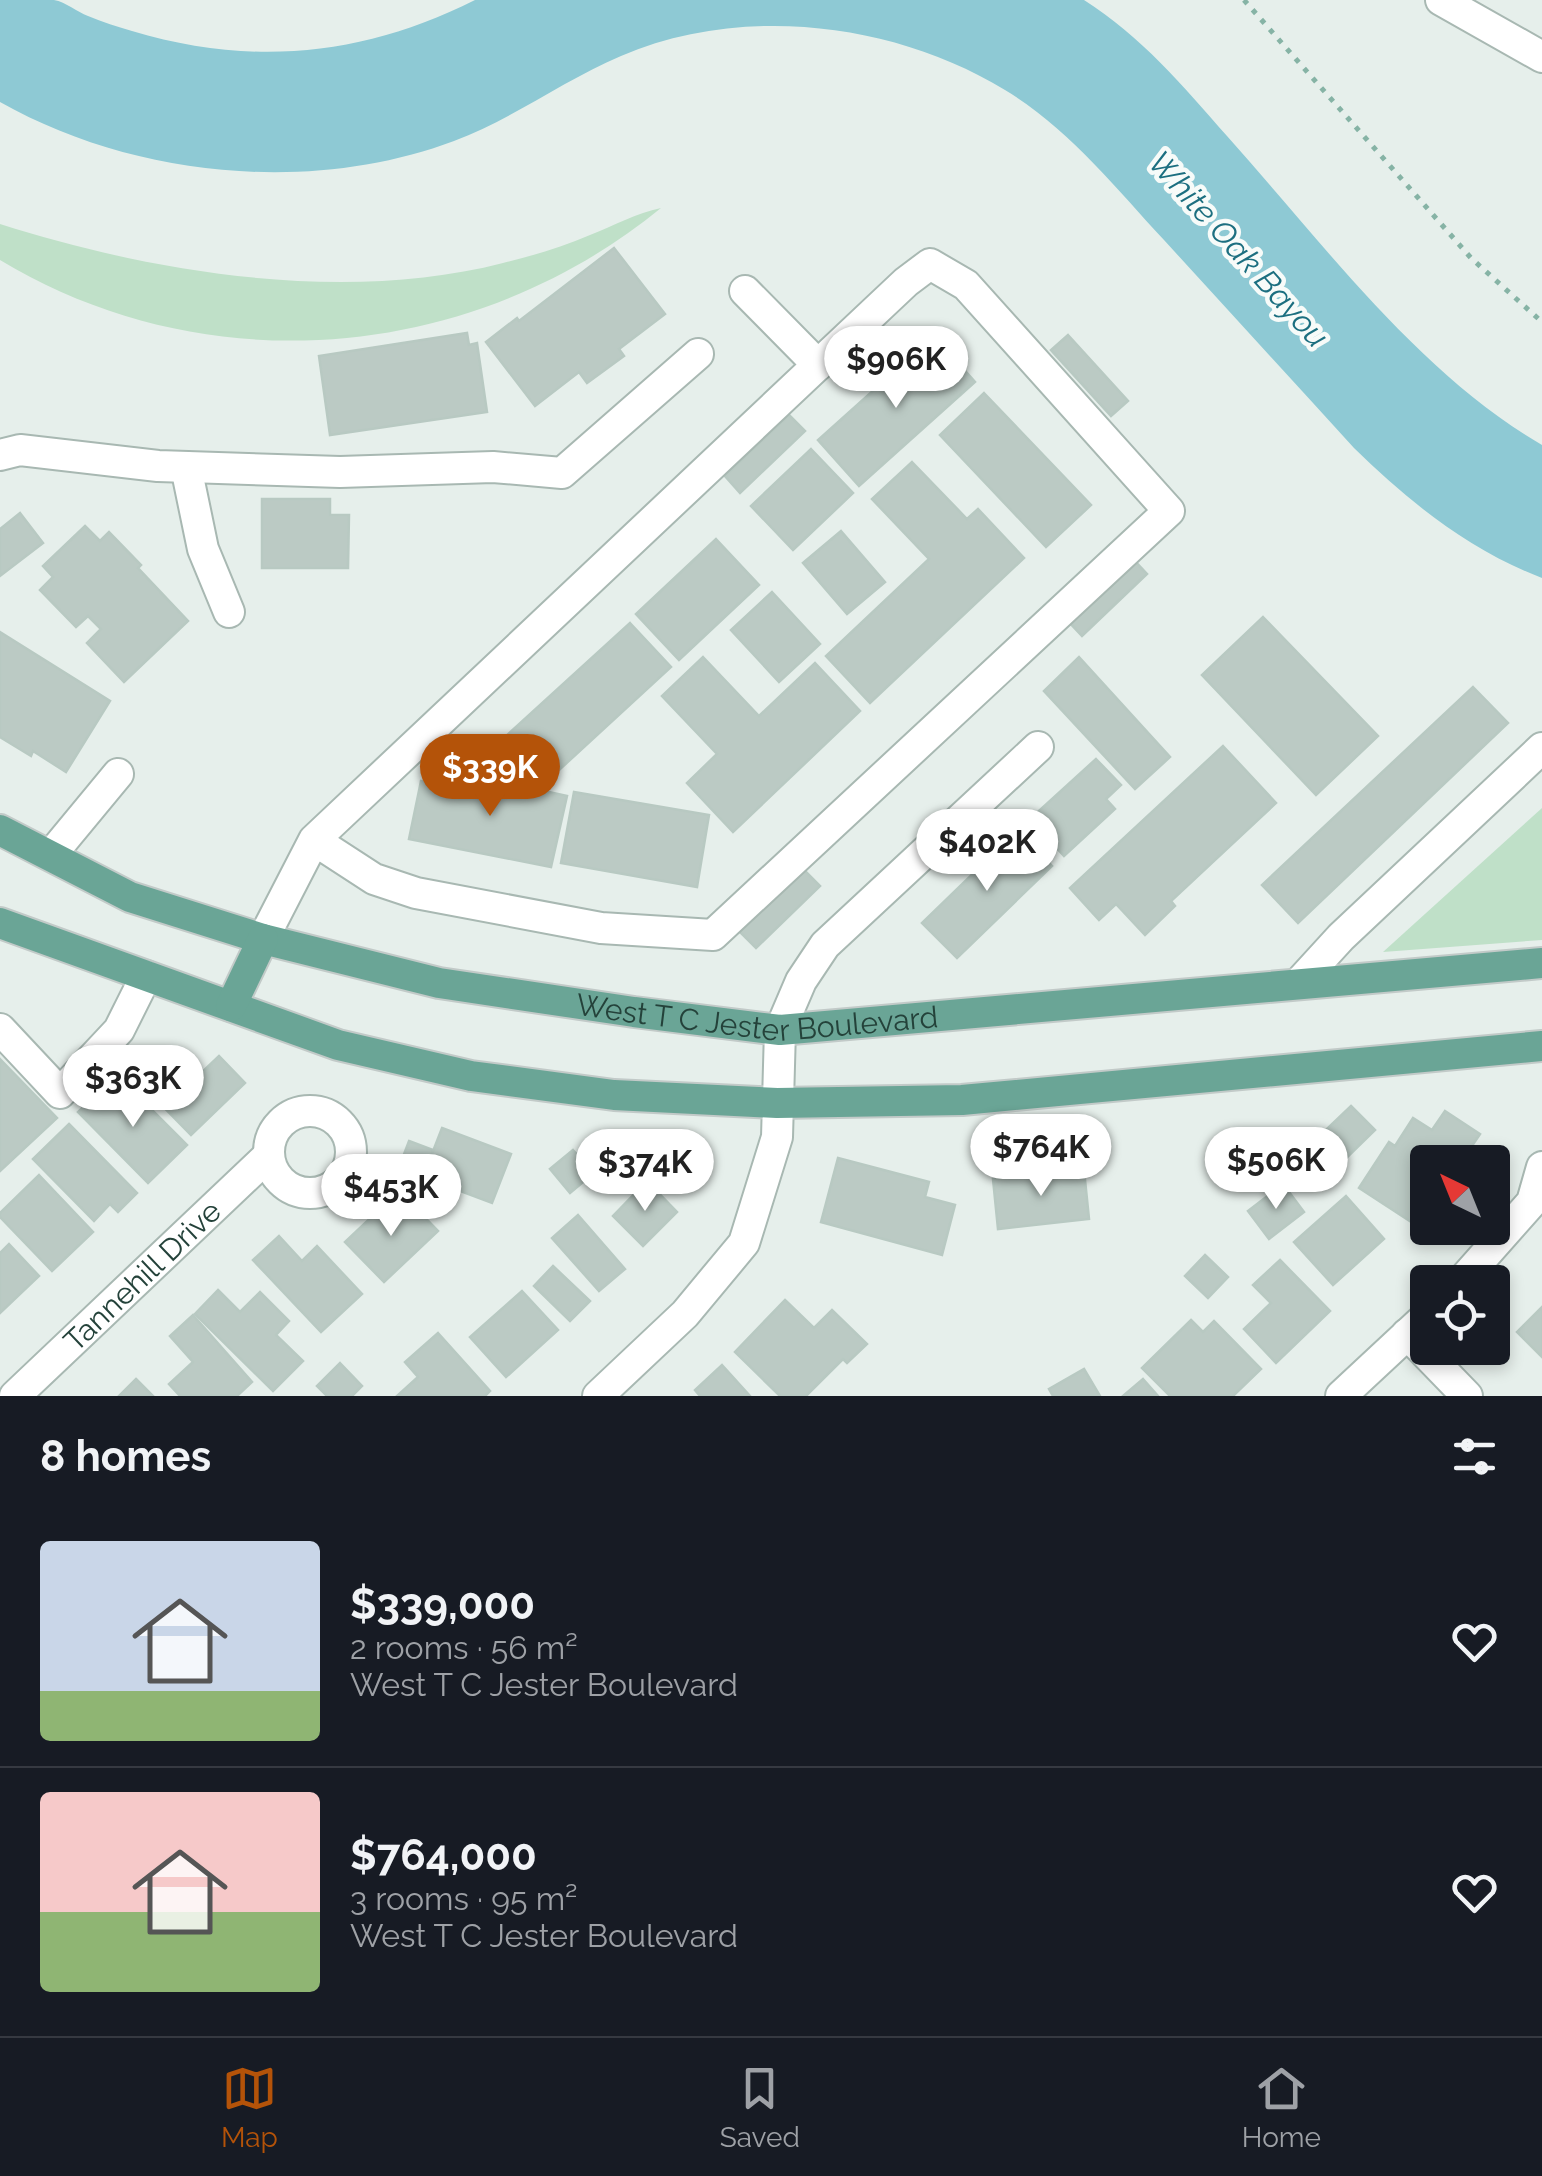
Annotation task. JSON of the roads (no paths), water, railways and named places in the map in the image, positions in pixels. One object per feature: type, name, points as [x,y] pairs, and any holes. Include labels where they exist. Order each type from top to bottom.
[{"type":"main road","name":"West T C Jester Boulevard","points":[[0,830],[130,898],[264,939],[440,983],[780,1030],[1542,963]]},
{"type":"main road","points":[[0,923],[338,1045],[471,1076],[614,1095],[777,1102],[962,1100],[1542,1046]]},
{"type":"main road","points":[[231,1006],[264,939]]},
{"type":"street","points":[[1441,0],[1542,56]]},
{"type":"street","points":[[264,939],[314,840],[906,282],[930,264],[966,285],[1169,511],[712,935],[601,928],[416,893],[374,879],[314,840]]},
{"type":"street","points":[[745,292],[818,365]]},
{"type":"street","points":[[0,456],[20,450],[186,466],[340,472],[493,467],[562,472],[698,354]]},
{"type":"street","points":[[186,466],[203,549],[228,612]]},
{"type":"street","points":[[598,1396],[685,1314],[744,1243],[778,1137],[780,1030],[801,981],[826,945],[1038,747]]},
{"type":"street","points":[[1298,984],[1341,937],[1542,748]]},
{"type":"street","points":[[51,855],[118,774]]},
{"type":"street","points":[[0,1029],[60,1092],[119,1030],[146,976]]},
{"type":"street","name":"Tannehill Drive","points":[[15,1396],[269,1156]]},
{"type":"street","points":[[1477,1265],[1532,1202],[1542,1167]]},
{"type":"street","points":[[1341,1396],[1410,1331]]},
{"type":"street","points":[[1446,1365],[1467,1396]]},
{"type":"water","name":"White Oak Bayou","points":[[0,0],[54,0],[132,31],[221,49],[264,52],[307,50],[391,34],[475,0],[1084,0],[1124,29],[1177,80],[1336,262],[1413,343],[1497,415],[1542,445],[1542,578],[1465,539],[1375,468],[1108,179],[1049,122],[1005,90],[962,67],[915,49],[817,28],[766,26],[716,30],[668,40],[621,56],[476,132],[399,158],[341,168],[223,170],[164,162],[107,147],[0,102]]}]
